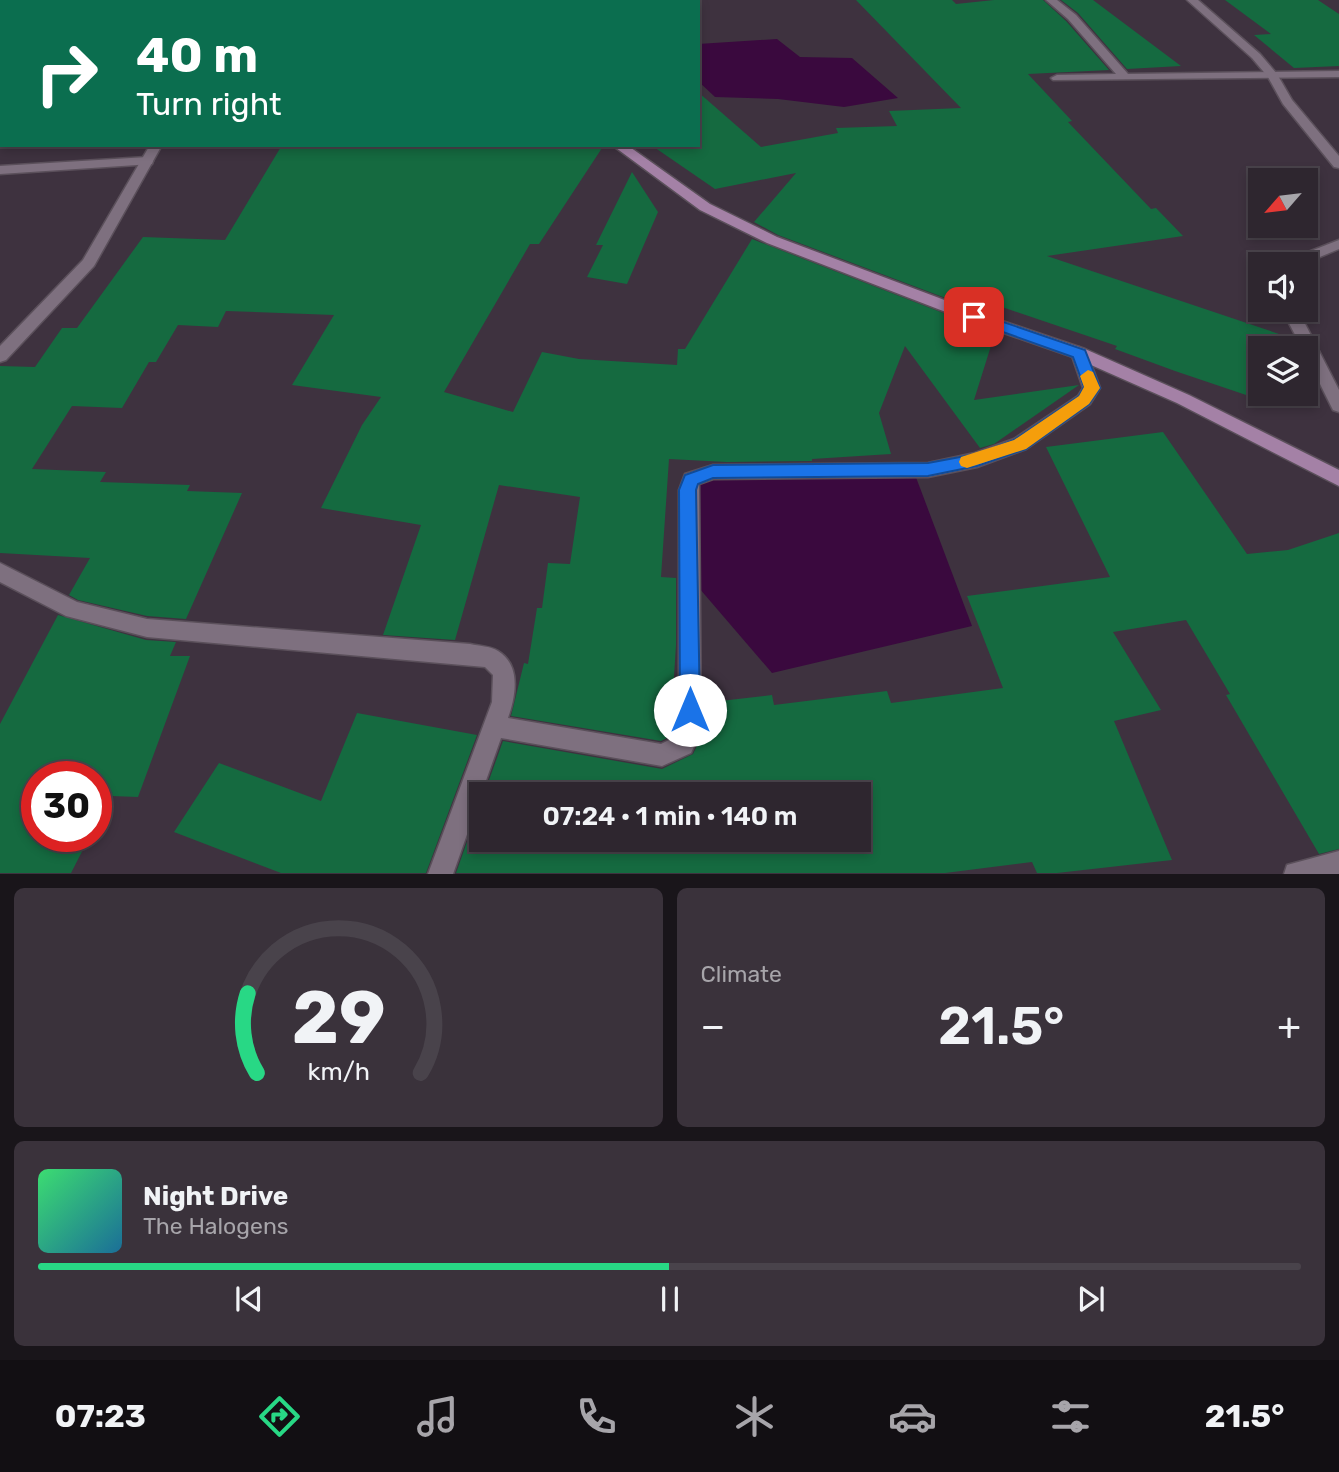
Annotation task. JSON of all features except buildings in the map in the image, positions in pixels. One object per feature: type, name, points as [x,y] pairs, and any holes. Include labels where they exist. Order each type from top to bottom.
[{"type":"main road","points":[[621,147],[705,207],[772,240],[974,317],[1079,353],[1183,398],[1339,479]]},
{"type":"street","points":[[1051,0],[1072,16],[1126,78]]},
{"type":"street","points":[[1192,0],[1256,56],[1273,76],[1287,102],[1338,161]]},
{"type":"street","points":[[1057,78],[1339,74]]},
{"type":"street","points":[[0,356],[89,263],[155,147]]},
{"type":"street","points":[[0,170],[147,161]]},
{"type":"street","points":[[1318,253],[1339,244]]},
{"type":"street","points":[[1296,322],[1339,406]]},
{"type":"street","points":[[494,726],[662,755],[683,745],[690,731],[688,490],[691,479],[713,472],[928,470],[977,460],[1020,444],[1084,400],[1092,388],[1079,353]]},
{"type":"street","points":[[0,572],[73,610],[147,628],[491,658],[504,672],[503,702],[440,873]]},
{"type":"street","points":[[1296,873],[1339,863]]},
{"type":"shaded area","points":[[777,39],[800,57],[852,58],[898,98],[844,107],[778,99],[715,97],[700,83],[700,44]]},
{"type":"shaded area","points":[[911,464],[972,626],[772,673],[693,581],[699,478]]},
{"type":"slow traffic","points":[[967,462],[1020,444],[1084,400],[1092,388],[1088,376]]},
{"type":"route","points":[[690,710],[688,490],[691,479],[713,472],[928,470],[977,460],[1020,444],[1084,400],[1092,388],[1079,353],[974,317]]}]
